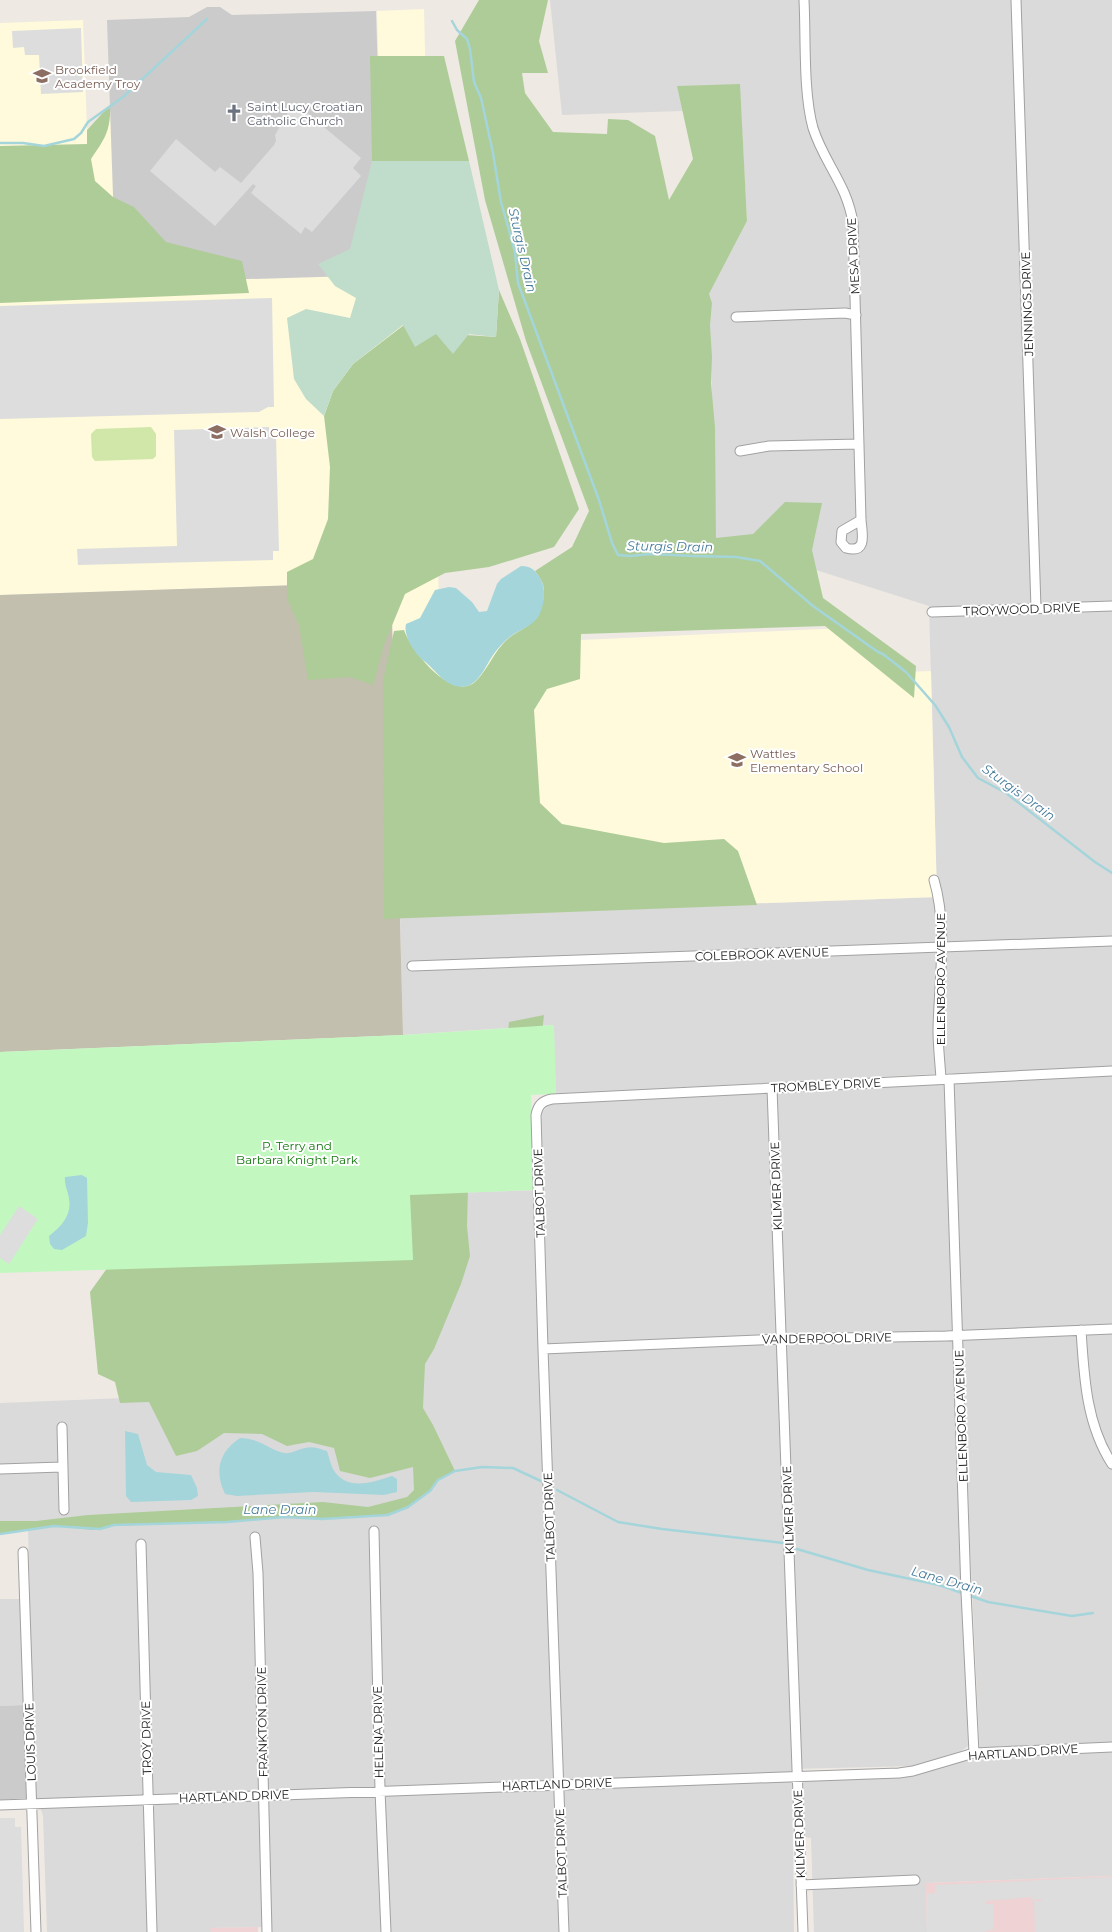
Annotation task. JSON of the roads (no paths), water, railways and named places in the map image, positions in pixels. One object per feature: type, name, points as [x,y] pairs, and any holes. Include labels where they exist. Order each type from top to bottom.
[{"type":"street","name":"MESA DRIVE","points":[[804,0],[809,107],[819,145],[840,182],[852,214],[861,520]]},
{"type":"street","name":"JENNINGS DRIVE","points":[[1016,0],[1036,608]]},
{"type":"street","points":[[736,317],[845,313],[856,315]]},
{"type":"street","points":[[740,451],[769,446],[859,444]]},
{"type":"street","name":"TROYWOOD DRIVE","points":[[932,612],[1112,606]]},
{"type":"street","name":"ELLENBORO AVENUE","points":[[934,880],[940,900],[942,947],[938,1030],[945,1079],[958,1334],[966,1592],[974,1753]]},
{"type":"street","name":"COLEBROOK AVENUE","points":[[412,966],[1112,941]]},
{"type":"street","name":"TROMBLEY DRIVE","points":[[541,1103],[552,1099],[1112,1071]]},
{"type":"street","name":"KILMER DRIVE","points":[[772,1088],[803,1932]]},
{"type":"street","name":"TALBOT DRIVE","points":[[541,1103],[536,1115],[564,1932]]},
{"type":"street","name":"VANDERPOOL DRIVE","points":[[543,1349],[782,1339],[1112,1329]]},
{"type":"street","points":[[1081,1330],[1090,1410],[1098,1438],[1112,1464]]},
{"type":"street","points":[[62,1427],[64,1510]]},
{"type":"street","points":[[0,1469],[62,1467]]},
{"type":"street","name":"HELENA DRIVE","points":[[374,1531],[380,1790],[386,1932]]},
{"type":"street","name":"FRANKTON DRIVE","points":[[255,1537],[258,1573],[267,1932]]},
{"type":"street","name":"TROY DRIVE","points":[[141,1544],[147,1799],[152,1932]]},
{"type":"street","name":"LOUIS DRIVE","points":[[23,1552],[36,1932]]},
{"type":"street","name":"HARTLAND DRIVE","points":[[0,1805],[263,1794],[913,1771],[974,1753],[1112,1747]]},
{"type":"street","points":[[801,1885],[915,1880]]},
{"type":"water","points":[[521,566],[532,569],[542,582],[544,598],[538,617],[532,623],[511,636],[503,643],[493,655],[480,676],[472,684],[460,687],[448,683],[421,658],[410,644],[406,634],[406,624],[420,618],[435,590],[449,587],[456,588],[472,602],[479,612],[487,611],[497,584],[501,579]]},
{"type":"water","points":[[82,1175],[87,1178],[88,1223],[86,1236],[62,1250],[54,1249],[50,1244],[49,1236],[58,1229],[65,1220],[69,1210],[69,1199],[65,1177]]},
{"type":"water","points":[[125,1431],[138,1434],[147,1465],[156,1472],[191,1475],[197,1488],[198,1496],[191,1500],[131,1502],[126,1496]]},
{"type":"water","points":[[240,1438],[254,1440],[284,1453],[290,1453],[308,1447],[327,1451],[333,1469],[338,1476],[345,1481],[360,1483],[377,1481],[392,1476],[397,1479],[397,1492],[384,1495],[314,1492],[237,1496],[225,1494],[220,1478],[220,1463],[227,1449]]},
{"type":"waterway","points":[[0,143],[23,143],[44,146],[74,139],[81,133],[88,122],[123,97],[207,19]]},
{"type":"waterway","name":"Sturgis Drain","points":[[452,21],[457,30],[467,39],[470,49],[474,82],[481,98],[493,153],[501,202],[515,252],[518,283],[599,500],[612,543],[618,555],[630,556],[651,554],[736,557],[760,561],[813,606],[883,654],[906,672],[935,705],[949,727],[962,757],[978,778],[1006,793],[1095,862],[1112,873]]},
{"type":"waterway","name":"Lane Drain","points":[[0,1534],[54,1526],[100,1529],[114,1525],[227,1522],[284,1517],[322,1519],[388,1515],[408,1507],[430,1491],[438,1480],[455,1471],[482,1467],[513,1468],[543,1482]]},
{"type":"waterway","name":"Lane Drain","points":[[557,1490],[618,1522],[662,1529],[783,1543]]},
{"type":"waterway","name":"Lane Drain","points":[[797,1549],[868,1570],[939,1585],[988,1602],[1072,1616],[1093,1613]]},
{"type":"place","name":"Brookfield Academy Troy","points":[[42,76]]},
{"type":"place","name":"Saint Lucy Croatian Catholic Church","points":[[234,113]]},
{"type":"place","name":"Walsh College","points":[[217,432]]},
{"type":"place","name":"Wattles Elementary School","points":[[737,760]]},
{"type":"park label","name":"P. Terry and Barbara Knight Park","points":[[297,1152]]}]
